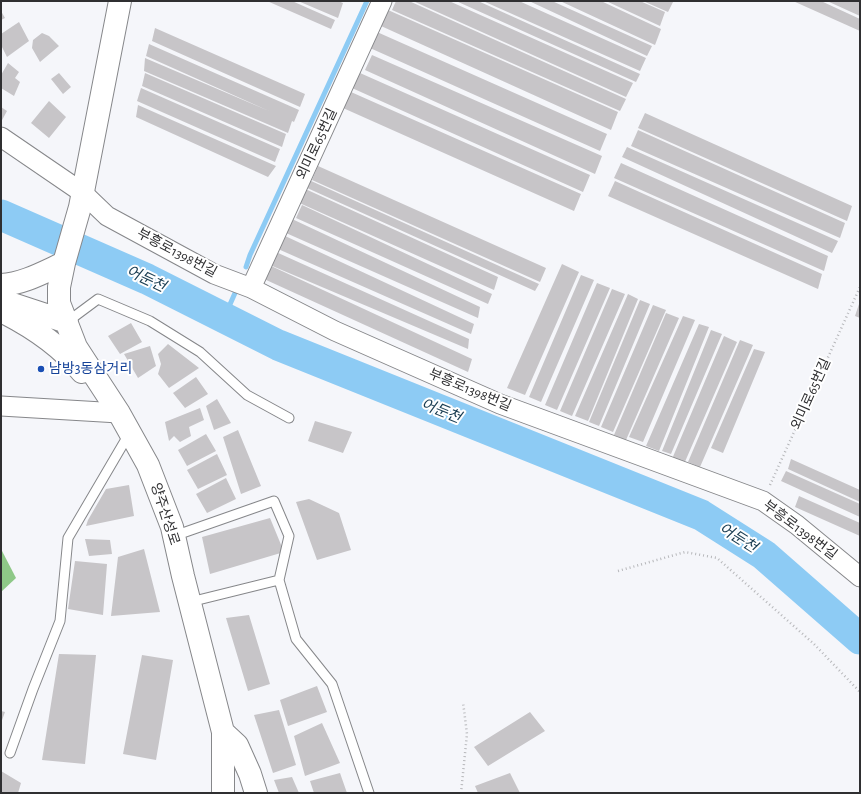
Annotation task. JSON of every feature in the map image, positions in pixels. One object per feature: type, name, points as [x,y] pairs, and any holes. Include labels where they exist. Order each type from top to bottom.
[{"type":"street","points":[[67,322],[59,303],[59,287],[81,200],[120,1]]},
{"type":"street","name":"외미로65번길","points":[[251,288],[382,1]]},
{"type":"street","name":"부흥로1398번길","points":[[1,137],[81,200],[107,216],[214,274],[251,288],[335,331],[500,404],[763,500],[797,525],[860,577]]},
{"type":"street","points":[[1,285],[33,277],[64,264]]},
{"type":"street","points":[[1,301],[67,322]]},
{"type":"street","points":[[1,310],[42,334],[72,359],[86,377],[115,405]]},
{"type":"street","name":"양주산성로","points":[[67,322],[76,347],[115,405],[148,465],[172,527],[223,732],[223,793]]},
{"type":"street","points":[[1,406],[115,405]]},
{"type":"street","points":[[223,732],[237,745],[250,774],[256,793]]},
{"type":"lane","points":[[67,322],[98,299],[150,321],[200,352],[247,395],[289,418]]},
{"type":"lane","points":[[10,753],[60,621],[68,538],[130,433]]},
{"type":"lane","points":[[174,537],[274,501],[289,536],[279,580],[296,639],[332,684],[369,793]]},
{"type":"lane","points":[[190,602],[279,580]]},
{"type":"path","name":"외미로65번길","points":[[763,500],[860,287]]},
{"type":"path","points":[[618,571],[685,552],[716,558],[814,644],[860,692]]},
{"type":"path","points":[[461,793],[467,734],[463,702]]},
{"type":"green space","points":[[1,549],[16,578],[1,592]]},
{"type":"building","points":[[267,1],[292,1],[335,20],[331,29]]},
{"type":"building","points":[[298,1],[338,1],[343,3],[338,18]]},
{"type":"building","points":[[396,1],[409,1],[626,99],[620,111],[392,10]]},
{"type":"building","points":[[413,1],[449,1],[633,83],[626,97]]},
{"type":"building","points":[[456,1],[478,1],[640,74],[636,82]]},
{"type":"building","points":[[483,1],[519,1],[646,58],[640,71]]},
{"type":"building","points":[[529,1],[552,1],[652,46],[647,56]]},
{"type":"building","points":[[560,1],[601,1],[661,29],[655,45]]},
{"type":"building","points":[[606,1],[640,1],[665,12],[660,26]]},
{"type":"building","points":[[643,1],[670,1],[673,2],[668,12]]},
{"type":"building","points":[[793,1],[821,1],[860,19],[860,31]]},
{"type":"building","points":[[827,1],[860,1],[860,16]]},
{"type":"building","points":[[388,10],[618,112],[611,130],[381,26]]},
{"type":"building","points":[[1,11],[5,18],[1,20]]},
{"type":"building","points":[[19,22],[29,41],[7,57],[1,45],[1,34]]},
{"type":"building","points":[[155,28],[305,94],[300,107],[152,41]]},
{"type":"building","points":[[377,32],[607,134],[600,151],[370,48]]},
{"type":"building","points":[[42,33],[49,36],[59,46],[40,62],[32,48],[33,40]]},
{"type":"building","points":[[149,44],[299,110],[294,122],[292,121],[288,133],[144,71],[145,58],[269,111],[146,56]]},
{"type":"building","points":[[372,55],[602,156],[595,174],[365,70]]},
{"type":"building","points":[[8,63],[19,72],[15,78],[20,82],[14,96],[1,88],[1,75]]},
{"type":"building","points":[[59,73],[71,87],[63,94],[51,79]]},
{"type":"building","points":[[145,73],[286,134],[282,147],[142,86]]},
{"type":"building","points":[[360,73],[590,175],[583,192],[352,88]]},
{"type":"building","points":[[141,88],[280,149],[275,162],[137,101]]},
{"type":"building","points":[[351,92],[581,194],[574,211],[343,108]]},
{"type":"building","points":[[49,101],[66,117],[49,138],[31,123]]},
{"type":"building","points":[[138,105],[276,166],[268,177],[136,117]]},
{"type":"building","points":[[1,107],[7,111],[1,122]]},
{"type":"building","points":[[645,113],[852,206],[847,221],[638,128]]},
{"type":"building","points":[[638,130],[845,223],[840,238],[631,146]]},
{"type":"building","points":[[627,147],[838,241],[832,253],[622,157]]},
{"type":"building","points":[[621,163],[828,256],[824,271],[614,178]]},
{"type":"building","points":[[318,166],[546,268],[540,282],[312,180]]},
{"type":"building","points":[[309,180],[539,284],[535,291],[305,187]]},
{"type":"building","points":[[615,181],[822,274],[818,289],[608,196]]},
{"type":"building","points":[[301,187],[498,277],[494,290],[295,201]]},
{"type":"building","points":[[302,205],[492,294],[488,304],[296,218]]},
{"type":"building","points":[[292,219],[480,307],[478,318],[286,233]]},
{"type":"building","points":[[283,235],[474,324],[471,334],[278,249]]},
{"type":"building","points":[[276,252],[469,339],[468,349],[270,265]]},
{"type":"building","points":[[562,264],[579,272],[525,395],[507,388]]},
{"type":"building","points":[[269,265],[472,359],[468,372],[264,279]]},
{"type":"building","points":[[581,275],[594,280],[541,402],[529,397]]},
{"type":"building","points":[[597,283],[610,288],[557,410],[545,405]]},
{"type":"building","points":[[612,289],[625,294],[572,416],[560,411]]},
{"type":"building","points":[[628,294],[638,299],[588,421],[575,416]]},
{"type":"building","points":[[640,300],[650,304],[599,426],[589,422]]},
{"type":"building","points":[[860,301],[860,318],[855,316]]},
{"type":"building","points":[[653,305],[666,310],[613,432],[601,427]]},
{"type":"building","points":[[666,313],[679,318],[626,440],[614,435]]},
{"type":"building","points":[[683,316],[695,320],[643,442],[629,437]]},
{"type":"building","points":[[131,323],[142,342],[120,354],[108,336]]},
{"type":"building","points":[[699,324],[709,327],[659,451],[646,446]]},
{"type":"building","points":[[711,330],[722,334],[671,454],[662,451]]},
{"type":"building","points":[[724,336],[737,342],[684,464],[672,459]]},
{"type":"building","points":[[740,340],[753,345],[700,467],[688,462]]},
{"type":"building","points":[[168,344],[199,368],[169,388],[158,374],[161,364],[158,354]]},
{"type":"building","points":[[150,346],[156,366],[138,378],[124,354]]},
{"type":"building","points":[[754,349],[765,352],[723,453],[711,448]]},
{"type":"building","points":[[196,377],[208,394],[185,408],[173,393]]},
{"type":"building","points":[[217,399],[231,423],[214,430],[206,406]]},
{"type":"building","points":[[200,408],[204,420],[189,427],[191,436],[180,442],[174,436],[169,441],[165,422]]},
{"type":"building","points":[[315,421],[352,432],[343,453],[308,441]]},
{"type":"building","points":[[238,430],[261,486],[241,494],[223,437]]},
{"type":"building","points":[[206,434],[216,451],[187,466],[178,450]]},
{"type":"building","points":[[217,454],[227,475],[198,489],[187,470]]},
{"type":"building","points":[[791,459],[860,490],[860,502],[788,469]]},
{"type":"building","points":[[786,471],[860,504],[860,517],[781,481]]},
{"type":"building","points":[[226,478],[236,499],[207,513],[196,494]]},
{"type":"building","points":[[129,485],[134,516],[86,526],[106,489]]},
{"type":"building","points":[[799,496],[860,523],[860,536],[795,507]]},
{"type":"building","points":[[309,499],[339,513],[351,550],[317,560],[296,502]]},
{"type":"building","points":[[270,518],[284,552],[210,574],[202,537]]},
{"type":"building","points":[[85,539],[110,540],[112,554],[89,556]]},
{"type":"building","points":[[144,549],[160,612],[111,616],[118,557]]},
{"type":"building","points":[[75,561],[107,564],[103,615],[68,609]]},
{"type":"building","points":[[249,615],[270,684],[248,691],[226,618]]},
{"type":"building","points":[[59,654],[96,655],[85,764],[42,760]]},
{"type":"building","points":[[142,655],[173,660],[156,760],[123,754]]},
{"type":"building","points":[[317,686],[327,712],[288,726],[280,700]]},
{"type":"building","points":[[279,710],[296,765],[273,773],[254,715]]},
{"type":"building","points":[[1,711],[5,712],[1,723]]},
{"type":"building","points":[[530,712],[545,731],[488,766],[474,747]]},
{"type":"building","points":[[322,723],[340,763],[305,776],[294,736]]},
{"type":"building","points":[[1,771],[21,783],[18,793],[1,793]]},
{"type":"building","points":[[340,773],[347,793],[314,793],[310,781]]},
{"type":"building","points":[[510,773],[520,793],[478,793],[475,786]]},
{"type":"building","points":[[292,777],[299,793],[279,793],[274,780]]},
{"type":"waterway","points":[[246,267],[250,255],[367,1]]},
{"type":"waterway","name":"어둔천","points":[[1,215],[147,279],[278,345],[701,515],[764,555],[860,639]]},
{"type":"waterway","points":[[224,318],[235,293]]},
{"type":"place","name":"남방3동삼거리","points":[[41,369]]}]
